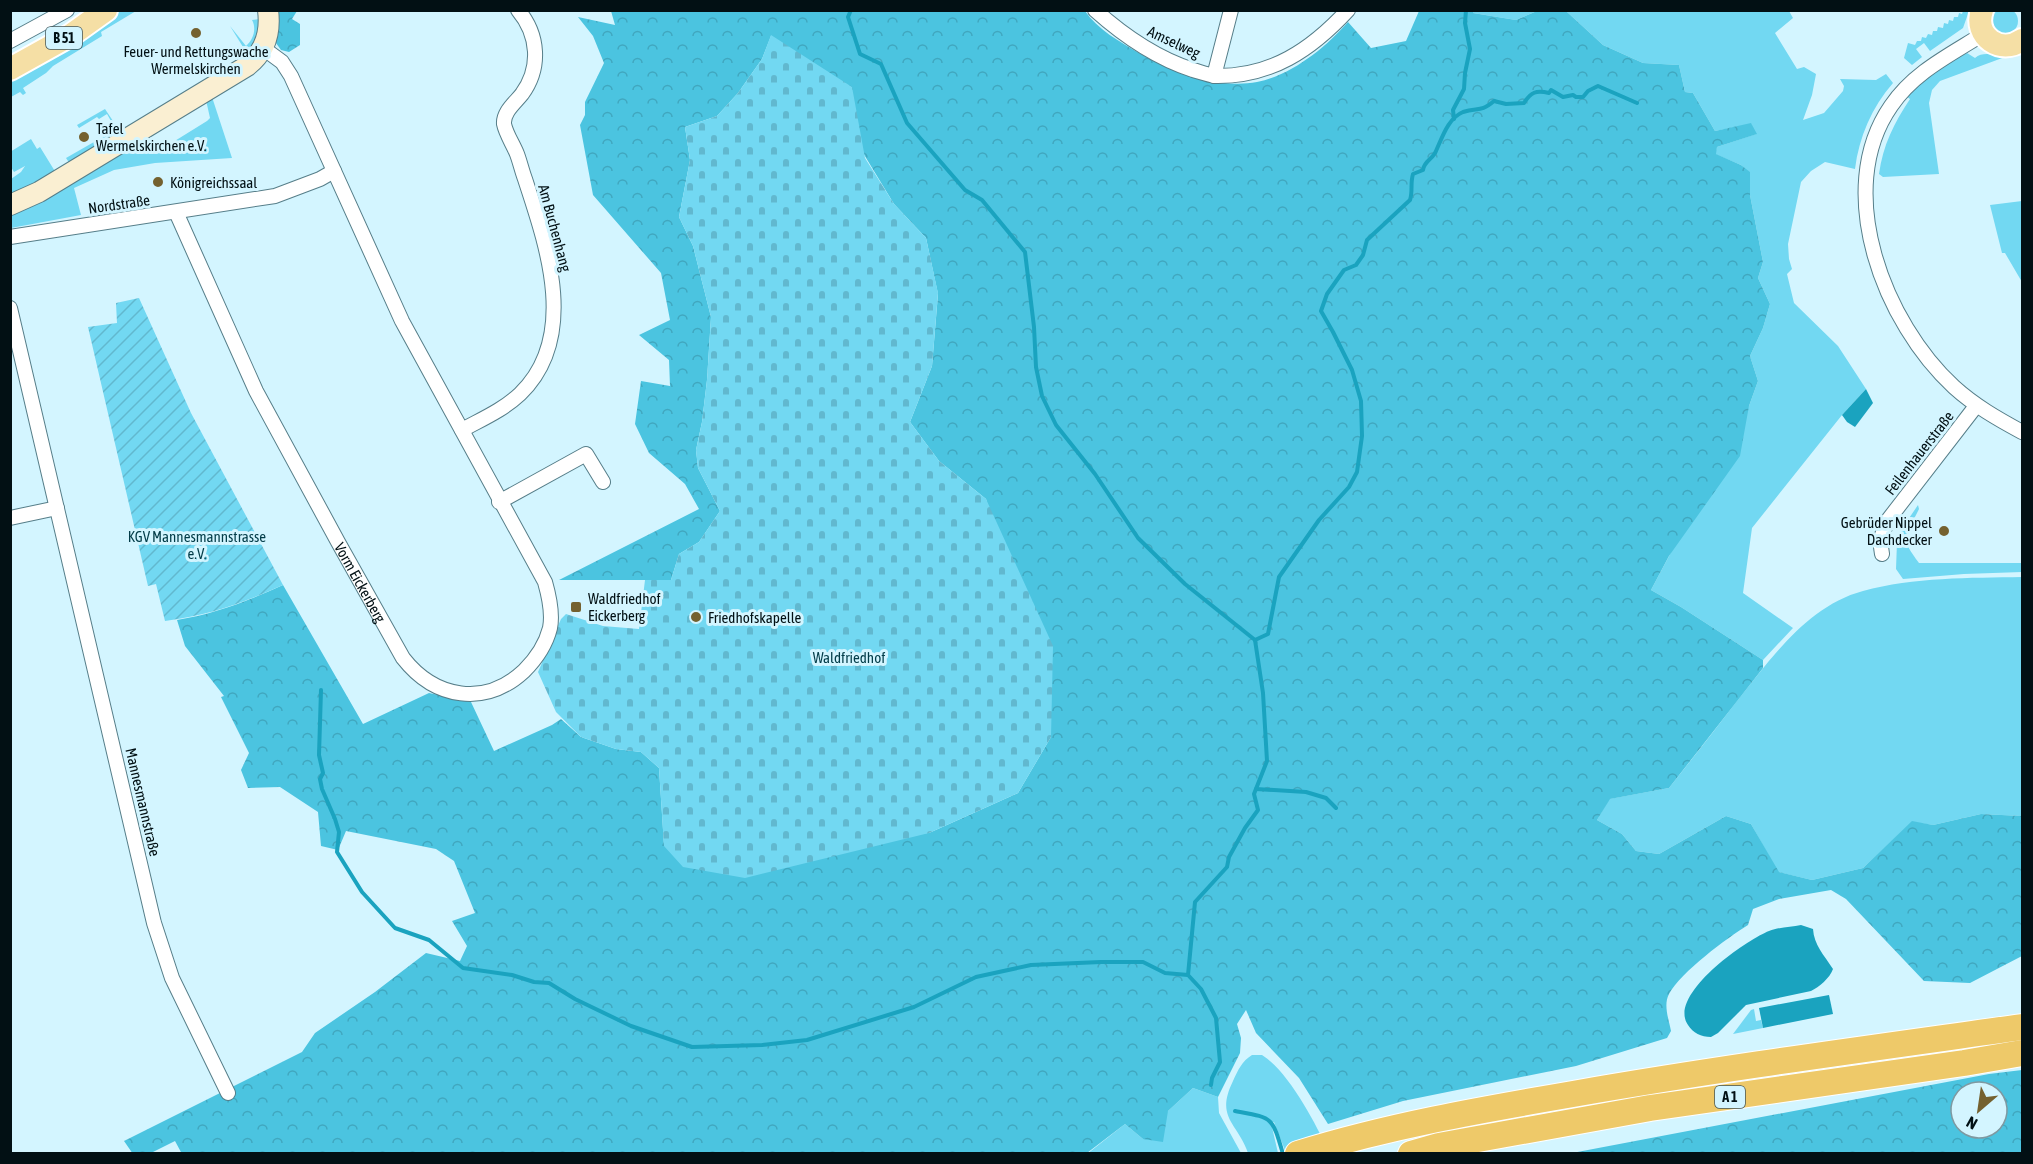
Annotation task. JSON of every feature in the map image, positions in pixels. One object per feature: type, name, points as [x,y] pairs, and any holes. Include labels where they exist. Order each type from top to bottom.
[{"type":"highway","name":"A 1","points":[[1298,1154],[1334,1143],[1454,1115],[1654,1080],[2022,1027]]},
{"type":"highway","name":"A 1","points":[[1411,1154],[1439,1146],[1650,1108],[2022,1053]]},
{"type":"main road","name":"B 51","points":[[10,69],[70,35],[106,10]]},
{"type":"main road","points":[[1982,10],[1980,22],[1987,39],[1998,45],[2011,46],[2022,40]]},
{"type":"street","points":[[10,31],[50,10]]},
{"type":"street","points":[[10,41],[67,10]]},
{"type":"street","points":[[10,205],[39,192],[247,66],[263,48],[269,27],[268,10]]},
{"type":"street","name":"Am Buchenhang","points":[[462,430],[508,404],[521,393],[543,359],[552,330],[554,294],[548,261],[518,156],[504,126],[504,118],[532,77],[536,60],[533,37],[518,10]]},
{"type":"street","name":"Amselweg","points":[[1095,10],[1124,36],[1155,55],[1186,68],[1214,76],[1251,73],[1279,65],[1306,50],[1347,10]]},
{"type":"street","name":"Amselweg","points":[[1214,76],[1232,10]]},
{"type":"street","points":[[1983,34],[1926,69],[1896,99],[1886,114],[1873,143],[1869,159],[1866,189],[1869,224],[1885,287],[1910,335],[1932,364],[1954,387],[1976,406],[2022,432]]},
{"type":"street","name":"Vorm Eickerberg","points":[[176,212],[256,391],[354,571],[408,663],[422,677],[445,690],[469,694],[485,693],[516,678],[535,659],[550,627],[549,598],[545,582],[402,321],[291,76],[282,62],[263,48]]},
{"type":"street","name":"Nordstraße","points":[[10,237],[275,196],[320,179],[334,171]]},
{"type":"street","name":"Mannesmannstraße","points":[[10,308],[154,923],[172,978],[228,1093]]},
{"type":"street","name":"Feilenhauerstraße","points":[[1882,554],[1880,540],[1888,520],[1976,406]]},
{"type":"street","points":[[500,502],[586,454],[603,482]]},
{"type":"street","points":[[10,518],[57,508]]},
{"type":"green space","points":[[2005,8],[2014,12],[2018,21],[2014,30],[2005,34],[1996,30],[1992,21],[1996,12]]},
{"type":"green space","points":[[1473,10],[1537,11],[1516,20],[1473,13]]},
{"type":"green space","points":[[119,11],[136,11],[101,32],[102,36],[53,66],[23,88],[26,93],[23,95],[20,92],[11,97],[11,81]]},
{"type":"green space","points":[[275,11],[297,11],[292,19],[300,24],[300,45],[289,52],[281,50],[276,43]]},
{"type":"green space","points":[[611,11],[1085,11],[1109,35],[1166,67],[1196,78],[1242,84],[1270,78],[1295,67],[1318,51],[1348,22],[1371,48],[1406,41],[1419,11],[1473,11],[1473,13],[1516,20],[1537,11],[1566,11],[1603,45],[1643,63],[1679,65],[1685,92],[1693,93],[1715,131],[1751,123],[1757,134],[1717,147],[1716,154],[1741,165],[1750,172],[1750,195],[1763,262],[1758,278],[1770,304],[1763,328],[1750,356],[1758,381],[1749,406],[1740,456],[1669,556],[1651,590],[1763,660],[1763,668],[1669,788],[1610,799],[1597,820],[1622,834],[1636,851],[1659,854],[1726,816],[1751,824],[1779,872],[1812,880],[1863,868],[1912,821],[1933,825],[1981,814],[2022,816],[2022,956],[1970,983],[1924,981],[1846,899],[1831,890],[1779,899],[1753,909],[1748,925],[1705,956],[1675,985],[1666,1003],[1671,1031],[1667,1038],[1576,1066],[1403,1101],[1328,1124],[1299,1078],[1256,1033],[1246,1010],[1237,1024],[1241,1038],[1240,1053],[1218,1097],[1193,1088],[1168,1111],[1163,1142],[1143,1139],[1125,1124],[1087,1153],[182,1154],[175,1141],[151,1153],[133,1154],[124,1141],[302,1052],[315,1033],[375,992],[426,953],[460,961],[467,946],[452,921],[475,913],[454,861],[436,849],[346,831],[338,850],[321,846],[318,812],[280,787],[248,788],[241,770],[249,753],[221,697],[224,696],[185,646],[177,620],[231,606],[283,585],[363,724],[429,693],[471,702],[494,751],[561,719],[581,737],[616,749],[641,752],[659,768],[664,845],[929,833],[1018,793],[1051,737],[986,499],[939,461],[910,422],[932,366],[938,294],[926,238],[894,204],[806,59],[771,36],[762,59],[738,93],[717,116],[685,127],[690,160],[679,217],[693,246],[711,317],[707,380],[696,450],[698,468],[720,511],[699,542],[679,554],[671,580],[559,580],[699,509],[685,484],[649,453],[635,424],[641,381],[670,386],[669,360],[639,335],[670,320],[661,273],[593,195],[580,125],[585,115],[585,102],[604,63],[593,36],[578,17],[615,25]]},
{"type":"green space","points":[[1566,11],[1789,11],[1793,18],[1775,33],[1797,69],[1804,67],[1816,74],[1812,95],[1803,120],[1824,113],[1843,91],[1844,86],[1840,79],[1876,80],[1886,74],[1893,83],[1879,102],[1868,123],[1855,169],[1825,162],[1811,171],[1801,182],[1788,244],[1792,269],[1787,274],[1794,303],[1838,346],[1866,389],[1842,415],[1752,528],[1743,593],[1793,628],[1763,660],[1651,590],[1749,406],[1758,381],[1750,356],[1763,328],[1770,304],[1758,278],[1763,262],[1750,195],[1750,173],[1741,165],[1715,154],[1717,147],[1756,134],[1751,124],[1715,131],[1693,93],[1685,92],[1679,65],[1643,63],[1603,45]]},
{"type":"green space","points":[[1963,11],[1969,11],[1963,28],[1930,51],[1924,43],[1916,49],[1922,57],[1912,65],[1904,58],[1908,43],[1915,45],[1917,41],[1921,41],[1922,37],[1932,35],[1938,27],[1943,28],[1944,23],[1948,24],[1949,20],[1953,21],[1954,17],[1958,17]]},
{"type":"green space","points":[[260,19],[260,28],[248,55],[230,26],[246,46],[254,34],[252,20]]},
{"type":"green space","name":"Waldfriedhof","points":[[771,35],[852,87],[865,158],[894,204],[926,238],[938,293],[932,366],[910,422],[939,461],[986,499],[1053,646],[1051,737],[1018,793],[929,833],[745,878],[683,867],[664,846],[659,768],[641,752],[616,749],[581,737],[556,712],[538,672],[561,619],[566,614],[603,626],[639,629],[645,580],[671,580],[679,554],[699,542],[720,511],[698,468],[696,450],[707,380],[711,317],[693,246],[679,217],[690,160],[685,127],[717,116],[738,93],[762,59]]},
{"type":"green space","points":[[1967,53],[1975,58],[1985,54],[2005,57],[1940,81],[1932,90],[1929,103],[1939,174],[1883,177],[1879,174],[1883,153],[1894,126],[1910,99],[1906,96],[1935,72]]},
{"type":"green space","points":[[211,94],[232,158],[155,163],[114,170],[74,188],[81,215],[11,228],[11,210],[144,135],[153,151],[157,152],[207,121],[210,118],[206,100]]},
{"type":"green space","points":[[105,109],[121,133],[70,164],[66,158],[108,134],[103,126],[111,121],[107,114],[79,128],[77,125]]},
{"type":"green space","points":[[31,139],[37,149],[40,147],[56,173],[11,196],[11,179],[25,166],[14,172],[11,167],[10,152]]},
{"type":"green space","points":[[2022,201],[2022,282],[2005,253],[2002,253],[1990,205]]},
{"type":"green space","name":"KGV Mannesmannstrasse e.V.","points":[[139,298],[191,413],[283,585],[225,608],[197,616],[165,621],[156,584],[148,586],[88,327],[117,323],[116,303]]},
{"type":"green space","points":[[1918,505],[1919,509],[1906,537],[1919,563],[2022,563],[2022,572],[1903,579],[1896,569],[1897,542],[1899,533]]},
{"type":"green space","points":[[2022,577],[2022,816],[1981,814],[1933,825],[1912,822],[1863,868],[1812,880],[1778,872],[1751,824],[1726,816],[1659,854],[1636,851],[1622,834],[1597,820],[1609,799],[1669,788],[1777,652],[1807,621],[1843,598],[1882,586],[1902,583],[1942,579]]},
{"type":"green space","points":[[1754,1009],[1756,1021],[1761,1020],[1763,1028],[1733,1034],[1751,1010]]},
{"type":"green space","points":[[1252,1055],[1262,1055],[1291,1085],[1328,1150],[1286,1153],[1274,1122],[1271,1123],[1278,1153],[1248,1153],[1230,1119],[1226,1104],[1233,1081],[1246,1060]]},
{"type":"green space","points":[[2022,1070],[2022,1153],[1572,1153],[1949,1082],[1949,1140],[2009,1140],[2009,1080],[1957,1080]]},
{"type":"green space","points":[[1193,1088],[1218,1097],[1219,1113],[1241,1153],[1087,1154],[1125,1124],[1143,1139]]},
{"type":"shaded area","points":[[1866,389],[1873,403],[1855,427],[1842,415]]},
{"type":"shaded area","points":[[1801,925],[1813,929],[1817,945],[1833,969],[1824,982],[1811,991],[1746,1005],[1711,1037],[1692,1030],[1685,1013],[1689,999],[1698,984],[1712,970],[1758,936],[1773,930]]},
{"type":"shaded area","points":[[1829,995],[1833,1014],[1763,1028],[1759,1008]]},
{"type":"waterway","points":[[851,10],[848,17],[860,54],[881,64],[907,123],[965,190],[982,200],[1025,252],[1034,327],[1036,367],[1042,396],[1056,425],[1095,474],[1138,538],[1185,584],[1255,640]]},
{"type":"waterway","points":[[1454,119],[1453,110],[1464,89],[1470,49],[1465,23],[1466,10]]},
{"type":"waterway","points":[[1255,640],[1268,634],[1279,577],[1319,520],[1349,487],[1357,472],[1362,436],[1361,401],[1352,370],[1321,311],[1327,294],[1344,270],[1356,265],[1363,255],[1367,240],[1410,200],[1413,174],[1423,170],[1425,164],[1435,154],[1449,124],[1463,112],[1482,108],[1494,101],[1506,104],[1524,103],[1532,94],[1549,93],[1551,90],[1563,97],[1573,95],[1583,97],[1588,91],[1598,86],[1637,103]]},
{"type":"waterway","points":[[1211,1085],[1220,1062],[1216,1018],[1201,989],[1188,975],[1195,902],[1227,867],[1229,857],[1258,810],[1254,794],[1267,761],[1263,693],[1255,640]]},
{"type":"waterway","points":[[321,690],[319,755],[323,773],[320,779],[339,832],[337,852],[362,892],[395,928],[429,940],[463,968],[549,983],[575,999],[631,1026],[692,1047],[762,1045],[807,1040],[914,1007],[976,977],[1031,965],[1143,962],[1165,973],[1188,975]]},
{"type":"waterway","points":[[1256,789],[1306,792],[1326,798],[1336,808]]},
{"type":"waterway","points":[[1235,1111],[1257,1115],[1269,1121],[1276,1132],[1283,1154]]},
{"type":"place","name":"Feuer- und Rettungswache Wermelskirchen","points":[[196,33]]},
{"type":"place","name":"Tafel Wermelskirchen e.V.","points":[[84,137]]},
{"type":"place","name":"Königreichssaal","points":[[158,182]]},
{"type":"place","name":"Gebrüder Nippel Dachdecker","points":[[1944,531]]},
{"type":"place","name":"Waldfriedhof Eickerberg","points":[[576,607]]},
{"type":"place","name":"Friedhofskapelle","points":[[696,617]]}]
